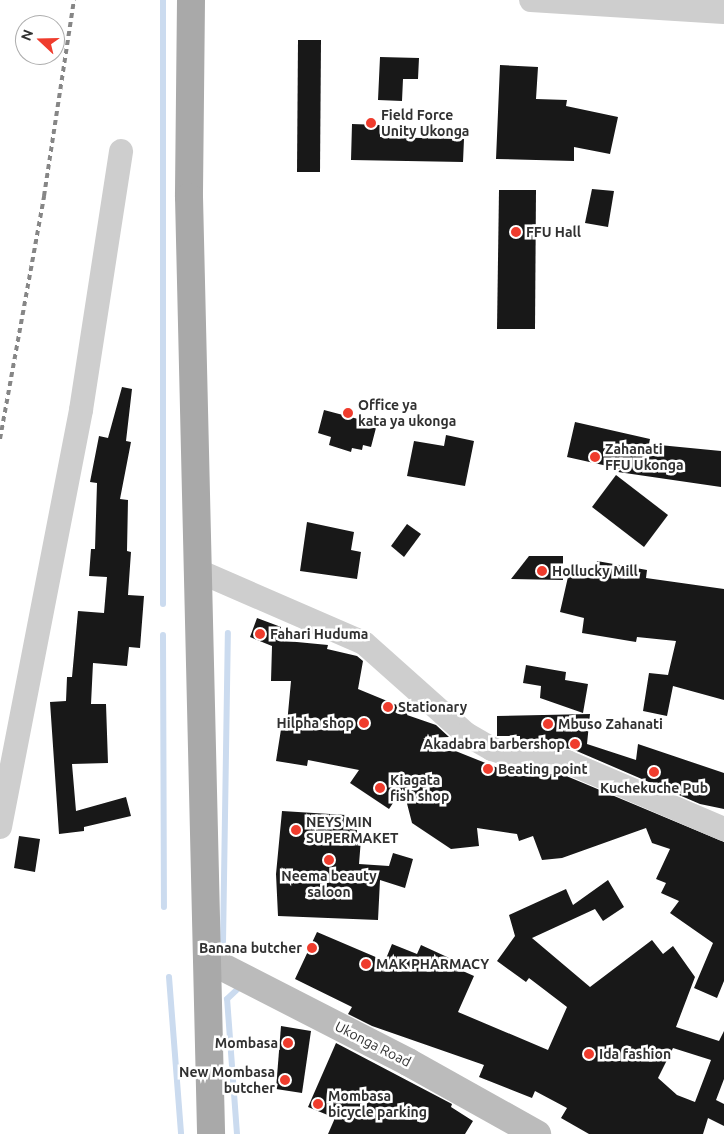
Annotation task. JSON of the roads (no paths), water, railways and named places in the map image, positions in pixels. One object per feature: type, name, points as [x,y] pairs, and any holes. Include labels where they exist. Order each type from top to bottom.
[{"type":"main road","points":[[191,0],[189,198],[196,570],[212,1134]]},
{"type":"street","points":[[531,0],[724,12]]},
{"type":"street","points":[[0,827],[81,410],[121,150]]},
{"type":"street","points":[[196,570],[364,644],[466,734],[492,750],[516,757],[567,762],[724,829]]},
{"type":"street","name":"Ukonga Road","points":[[207,959],[408,1062],[537,1134]]},
{"type":"waterway","points":[[163,0],[163,604]]},
{"type":"waterway","points":[[223,943],[228,633]]},
{"type":"waterway","points":[[163,635],[164,907]]},
{"type":"waterway","points":[[169,977],[181,1134]]},
{"type":"waterway","points":[[237,1134],[227,999],[242,985]]},
{"type":"railway","points":[[0,439],[44,196],[74,0]]},
{"type":"place","name":"Field Force Unity Ukonga","points":[[371,123]]},
{"type":"place","name":"FFU Hall","points":[[516,232]]},
{"type":"place","name":"Office ya kata ya ukonga","points":[[348,413]]},
{"type":"place","name":"Zahanati FFU Ukonga","points":[[595,457]]},
{"type":"place","name":"Hollucky Mill","points":[[542,571]]},
{"type":"place","name":"Fahari Huduma","points":[[260,634]]},
{"type":"place","name":"Stationary","points":[[388,707]]},
{"type":"place","name":"Hilpha shop","points":[[364,723]]},
{"type":"place","name":"Mbuso Zahanati","points":[[548,724]]},
{"type":"place","name":"Akadabra barbershop","points":[[575,744]]},
{"type":"place","name":"Beating point","points":[[488,769]]},
{"type":"place","name":"Kuchekuche Pub","points":[[654,772]]},
{"type":"place","name":"Kiagata fish shop","points":[[380,788]]},
{"type":"place","name":"NEYS MIN SUPERMAKET","points":[[296,830]]},
{"type":"place","name":"Neema beauty saloon","points":[[329,860]]},
{"type":"place","name":"Banana butcher","points":[[312,948]]},
{"type":"place","name":"MAK PHARMACY","points":[[366,964]]},
{"type":"place","name":"Mombasa","points":[[288,1043]]},
{"type":"place","name":"Ida fashion","points":[[589,1054]]},
{"type":"place","name":"New Mombasa butcher","points":[[285,1080]]},
{"type":"place","name":"Mombasa bicycle parking","points":[[318,1104]]}]
